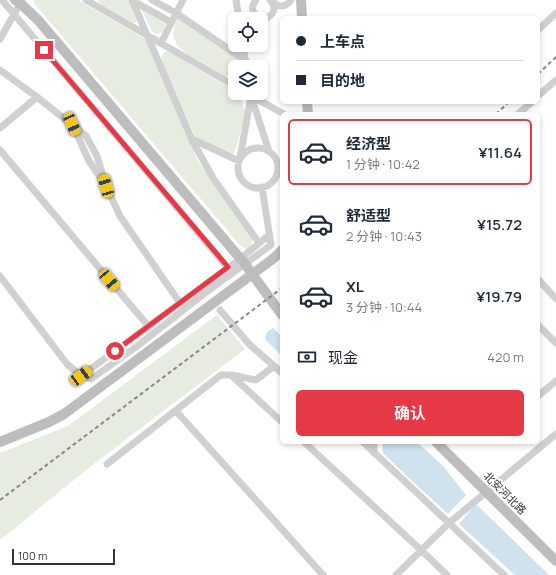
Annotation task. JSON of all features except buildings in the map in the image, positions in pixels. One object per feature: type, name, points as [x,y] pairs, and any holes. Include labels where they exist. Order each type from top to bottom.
[{"type":"street","points":[[2,0],[228,267]]},
{"type":"street","points":[[88,0],[228,82]]},
{"type":"street","points":[[152,0],[176,13],[241,60]]},
{"type":"street","points":[[162,43],[183,0]]},
{"type":"street","points":[[236,0],[238,12]]},
{"type":"street","points":[[256,0],[254,2],[253,9],[256,15],[262,18],[269,17],[273,12],[272,1]]},
{"type":"street","points":[[272,1],[277,6],[283,6],[288,4],[291,0]]},
{"type":"street","points":[[301,0],[302,16]]},
{"type":"street","points":[[0,39],[14,14],[19,1],[38,20],[243,261],[280,312]]},
{"type":"street","points":[[133,1],[171,22]]},
{"type":"street","points":[[133,1],[192,139],[213,178],[259,243]]},
{"type":"street","points":[[540,28],[556,13]]},
{"type":"street","points":[[0,70],[72,124],[89,161],[106,186],[120,216],[180,303]]},
{"type":"street","points":[[540,94],[556,80]]},
{"type":"street","points":[[0,128],[37,97]]},
{"type":"street","points":[[239,160],[244,153],[250,149],[263,148],[269,151],[277,162],[278,168],[276,175],[268,185],[256,188],[244,182],[238,171],[239,160],[248,100]]},
{"type":"street","points":[[251,100],[269,151]]},
{"type":"street","points":[[260,100],[280,112]]},
{"type":"street","points":[[520,112],[530,104]]},
{"type":"street","points":[[192,139],[239,160]]},
{"type":"street","points":[[0,150],[149,327]]},
{"type":"street","points":[[81,376],[228,267],[243,261],[271,245],[262,187]]},
{"type":"street","points":[[0,276],[67,364],[81,376],[91,379],[136,347],[205,293],[243,261],[269,234]]},
{"type":"street","points":[[0,442],[49,422],[64,414],[280,252]]},
{"type":"street","points":[[540,280],[556,299]]},
{"type":"street","points":[[205,293],[212,301]]},
{"type":"street","points":[[220,310],[249,344],[280,371]]},
{"type":"street","points":[[540,327],[556,343]]},
{"type":"street","points":[[107,464],[221,375],[231,375],[256,380],[274,366]]},
{"type":"street","points":[[231,375],[280,420]]},
{"type":"street","points":[[540,394],[556,381]]},
{"type":"street","points":[[176,411],[323,575]]},
{"type":"street","points":[[396,575],[449,523],[556,434]]},
{"type":"street","points":[[306,444],[446,575]]},
{"type":"street","points":[[365,444],[504,575]]},
{"type":"street","points":[[374,444],[374,453]]},
{"type":"street","name":"北安河北路","points":[[438,444],[556,561]]},
{"type":"shaded area","points":[[34,0],[78,0],[147,40],[198,161],[252,239],[249,249],[246,249],[240,245],[34,3]]},
{"type":"shaded area","points":[[98,0],[128,0],[137,21],[134,23],[100,4]]},
{"type":"shaded area","points":[[141,9],[166,23],[163,32],[156,34],[152,31]]},
{"type":"shaded area","points":[[178,18],[238,60],[228,60],[228,76],[220,74],[180,48],[174,35],[174,27]]},
{"type":"shaded area","points":[[168,51],[228,87],[228,100],[241,100],[246,113],[235,151],[232,154],[196,138],[162,62],[162,55]]},
{"type":"shaded area","points":[[217,315],[245,349],[91,466],[0,540],[0,453],[68,426]]},
{"type":"water","points":[[273,328],[280,335],[280,354],[266,340],[265,336],[268,331]]},
{"type":"water","points":[[382,444],[419,444],[444,467],[466,495],[448,514],[383,453]]},
{"type":"water","points":[[476,504],[549,575],[515,575],[459,524]]},
{"type":"railway","points":[[540,72],[556,57]]},
{"type":"railway","points":[[498,112],[507,104]]},
{"type":"railway","points":[[0,500],[280,290]]},
{"type":"route","points":[[44,50],[228,267],[115,351]]}]
